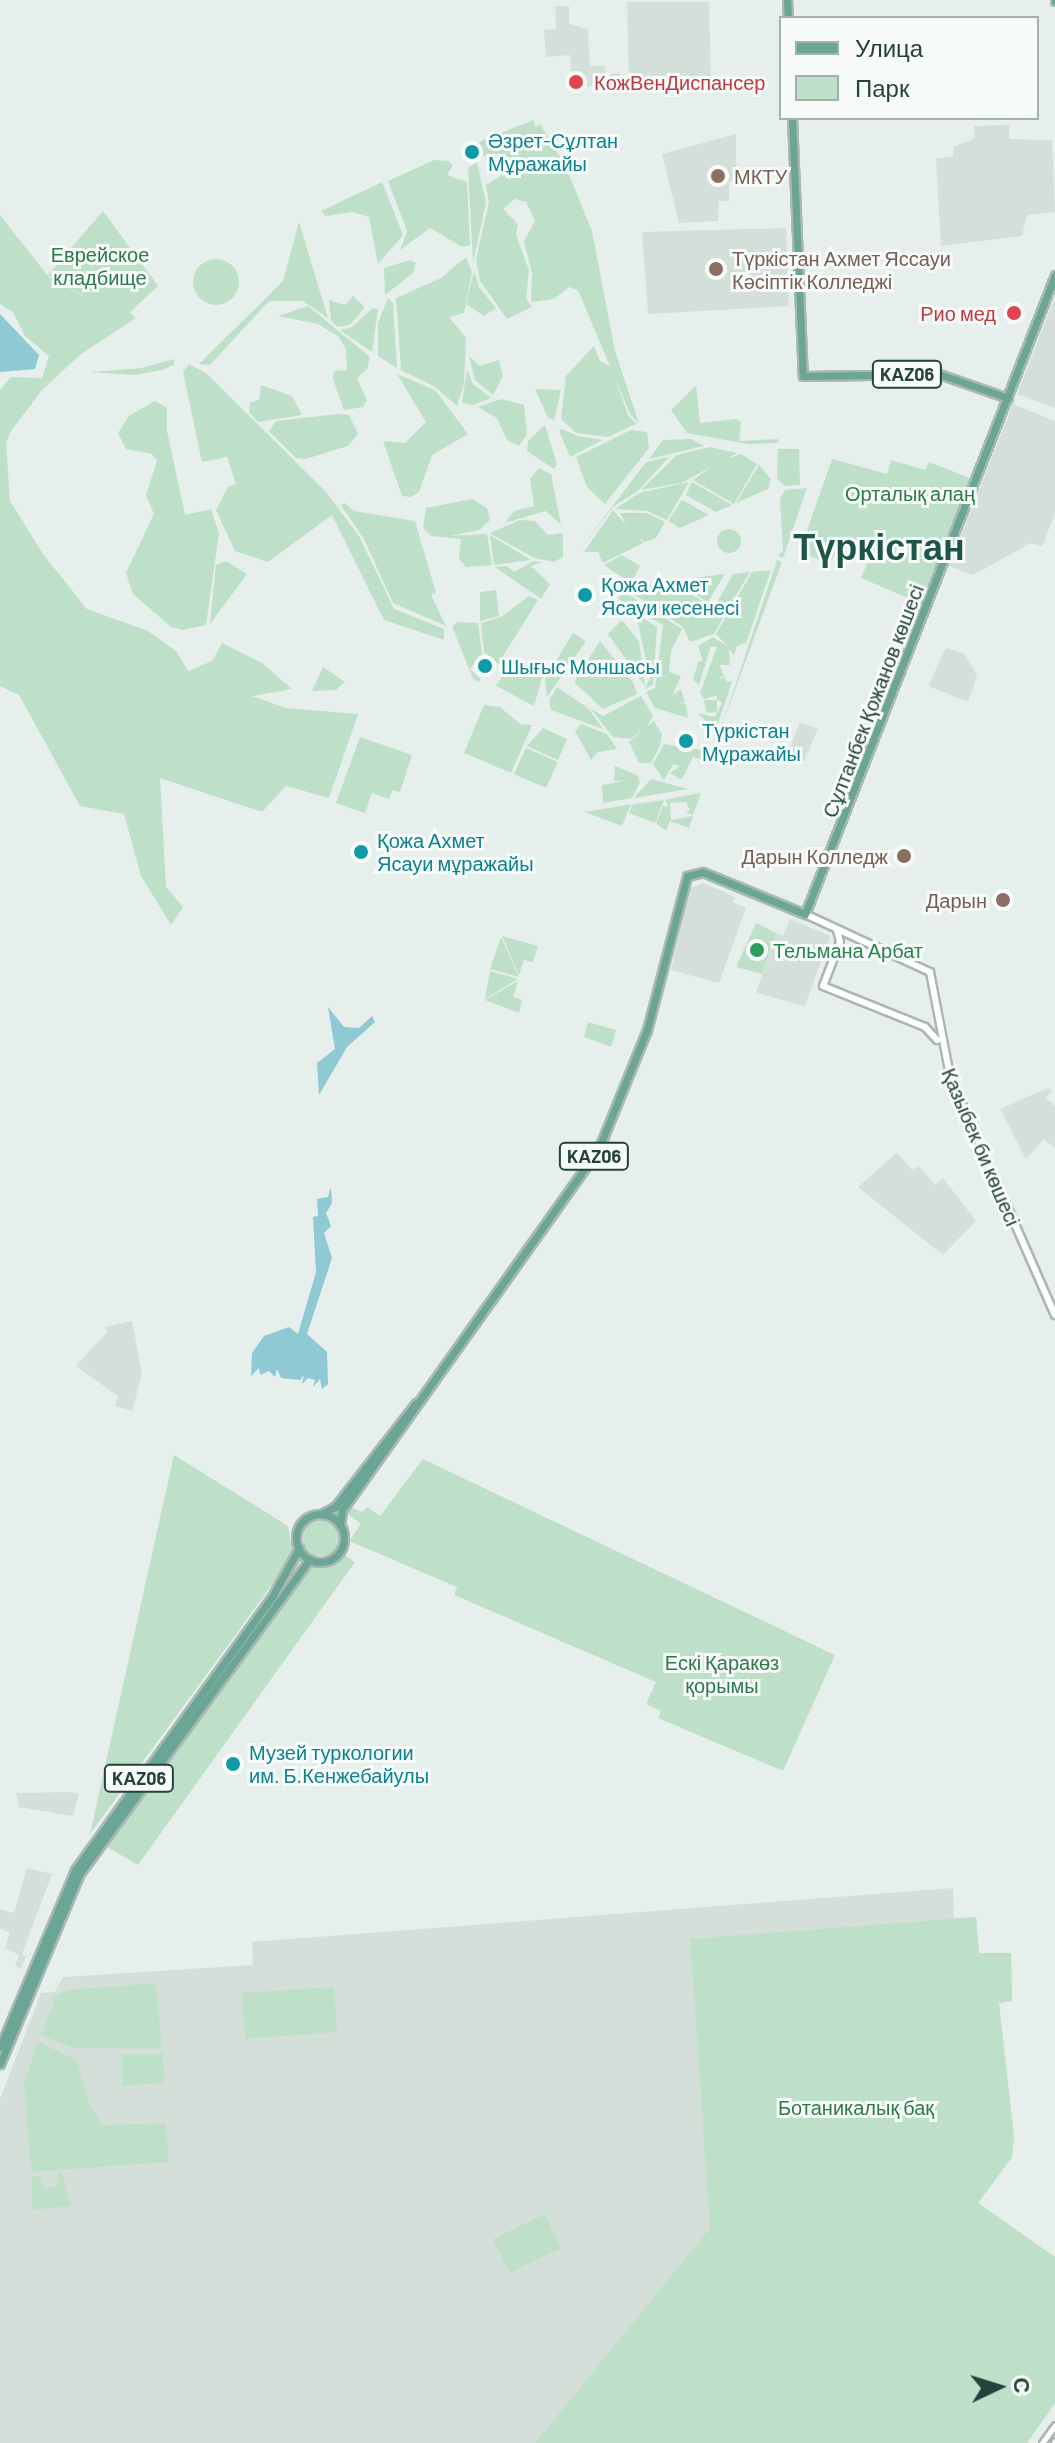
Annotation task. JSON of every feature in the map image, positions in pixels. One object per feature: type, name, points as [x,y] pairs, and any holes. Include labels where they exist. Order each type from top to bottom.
[{"type":"main road","name":"KАZ06","points":[[792,120],[803,376],[939,374],[1008,398]]},
{"type":"main road","name":"Сұлтанбек Қожанов көшесі","points":[[805,914],[1055,275]]},
{"type":"main road","name":"KАZ06","points":[[0,2047],[57,1918],[96,1847],[310,1559],[326,1560],[339,1552],[344,1536],[340,1525],[342,1510],[599,1148],[641,1048],[683,884],[691,872],[703,872],[805,914]]},
{"type":"main road","points":[[805,914],[835,928],[840,942],[823,986],[925,1027],[934,1035],[944,1058]]},
{"type":"main road","name":"Қазыбек би көшесі","points":[[835,928],[930,972],[944,1058],[1055,1315]]},
{"type":"main road","points":[[925,1027],[937,1021]]},
{"type":"main road","name":"KАZ06","points":[[0,2064],[11,2026],[75,1870],[272,1597],[299,1548],[300,1526],[335,1507],[418,1401]]},
{"type":"main road","points":[[321,1514],[340,1525]]},
{"type":"main road","points":[[299,1548],[310,1559]]},
{"type":"main road","points":[[0,2021],[11,2026]]},
{"type":"street","points":[[1042,2443],[1055,2425]]},
{"type":"shaded area","points":[[627,2],[709,2],[711,82],[629,85]]},
{"type":"shaded area","points":[[555,6],[569,6],[569,24],[588,29],[590,66],[605,66],[605,74],[620,73],[620,87],[572,86],[570,55],[546,57],[544,30],[556,29]]},
{"type":"shaded area","points":[[1009,125],[1009,139],[1052,140],[1055,212],[1027,215],[1022,236],[941,246],[936,158],[953,157],[954,147],[975,138],[974,126]]},
{"type":"shaded area","points":[[736,134],[736,181],[729,182],[729,201],[719,201],[718,221],[679,223],[662,154]]},
{"type":"shaded area","name":"Түркістан Ахмет Яссауи Кәсіптік Колледжі","points":[[786,228],[789,306],[648,314],[642,232]]},
{"type":"shaded area","points":[[1055,297],[1055,408],[1017,394]]},
{"type":"shaded area","points":[[1013,404],[1055,421],[1055,513],[1042,547],[1031,543],[973,575],[949,566]]},
{"type":"shaded area","points":[[946,648],[965,654],[977,676],[968,702],[928,686]]},
{"type":"shaded area","points":[[800,722],[818,729],[804,761],[788,753]]},
{"type":"shaded area","points":[[703,883],[735,897],[733,902],[746,908],[719,983],[671,970],[690,888]]},
{"type":"shaded area","points":[[790,919],[830,936],[805,1006],[756,993],[776,933],[783,936]]},
{"type":"shaded area","points":[[1048,1088],[1052,1090],[1046,1098],[1055,1106],[1055,1148],[1044,1139],[1026,1159],[1000,1109]]},
{"type":"shaded area","points":[[897,1153],[912,1170],[919,1166],[935,1185],[943,1178],[976,1221],[943,1255],[858,1187]]},
{"type":"shaded area","points":[[132,1321],[142,1374],[132,1411],[115,1406],[118,1396],[76,1366],[107,1332],[105,1327]]},
{"type":"shaded area","points":[[16,1793],[79,1794],[73,1816],[19,1807]]},
{"type":"shaded area","points":[[27,1868],[52,1874],[22,1954],[26,1957],[21,1969],[15,1966],[19,1955],[5,1948],[10,1932],[0,1929],[0,1909],[14,1913]]},
{"type":"shaded area","points":[[953,1888],[954,1918],[976,1917],[979,1953],[1011,1953],[1012,2001],[999,2003],[1012,2157],[978,2203],[1055,2257],[1055,2403],[1027,2443],[0,2443],[0,2099],[41,1993],[55,1992],[63,1977],[253,1965],[252,1942]]},
{"type":"green space","points":[[533,120],[536,127],[540,124],[565,165],[592,231],[615,351],[639,423],[630,414],[578,290],[569,287],[554,299],[531,302],[532,273],[524,241],[535,221],[526,202],[515,199],[503,209],[518,224],[516,235],[529,270],[526,298],[532,307],[507,319],[480,281],[476,259],[489,202],[486,185],[502,175],[499,154],[480,156],[479,142]]},
{"type":"green space","points":[[434,160],[449,161],[453,165],[447,175],[467,182],[470,245],[462,247],[430,228],[400,250],[407,231],[388,181]]},
{"type":"green space","points":[[477,162],[486,203],[473,262],[468,168]]},
{"type":"green space","points":[[382,182],[403,235],[378,264],[369,217],[353,212],[325,216],[321,211]]},
{"type":"green space","name":"Еврейское кладбище","points":[[103,211],[158,286],[130,312],[136,318],[81,354],[42,390],[11,431],[6,443],[10,501],[43,554],[87,609],[148,631],[176,651],[188,671],[212,661],[222,643],[262,663],[292,689],[252,696],[286,708],[358,714],[329,798],[286,786],[262,812],[160,778],[166,887],[183,907],[171,925],[141,876],[124,814],[80,806],[19,695],[0,686],[0,390],[11,377],[42,378],[49,356],[25,336],[13,312],[0,304],[0,215],[48,276],[109,311],[48,275]]},
{"type":"green space","points":[[299,222],[328,318],[303,301],[269,301],[210,365],[199,364],[283,281]]},
{"type":"green space","points":[[466,257],[472,272],[464,313],[449,317],[466,338],[464,384],[457,406],[435,387],[401,370],[396,298],[441,278]]},
{"type":"green space","points":[[216,259],[232,266],[239,282],[232,298],[216,305],[200,298],[193,282],[200,266]]},
{"type":"green space","points":[[410,260],[416,263],[413,273],[385,295],[384,268]]},
{"type":"green space","points":[[474,271],[479,287],[496,308],[484,316],[466,304]]},
{"type":"green space","points":[[353,296],[365,307],[350,325],[337,327],[331,320],[329,300],[345,305]]},
{"type":"green space","points":[[388,298],[393,303],[397,368],[378,356],[378,323]]},
{"type":"green space","points":[[308,306],[370,357],[367,369],[357,378],[367,400],[363,407],[344,410],[333,379],[334,371],[347,370],[346,349],[339,337],[318,324],[278,316]]},
{"type":"green space","points":[[373,308],[378,309],[372,352],[340,330],[352,327]]},
{"type":"green space","points":[[594,346],[600,361],[611,367],[628,415],[636,424],[608,437],[576,433],[561,419],[566,376]]},
{"type":"green space","points":[[469,356],[480,366],[499,360],[503,376],[493,395],[475,380]]},
{"type":"green space","points":[[174,359],[174,365],[162,370],[134,375],[90,372],[142,368]]},
{"type":"green space","points":[[189,364],[207,374],[326,492],[359,536],[394,609],[444,629],[444,640],[384,620],[332,515],[268,562],[235,551],[216,510],[228,487],[236,484],[227,457],[202,462],[183,372]]},
{"type":"green space","points":[[467,369],[473,384],[491,398],[473,405],[462,403]]},
{"type":"green space","points":[[397,374],[435,390],[468,434],[432,455],[419,492],[411,497],[402,496],[383,441],[405,443],[426,422]]},
{"type":"green space","points":[[261,385],[292,396],[302,415],[258,422],[249,412],[250,402],[259,400]]},
{"type":"green space","points":[[696,385],[700,423],[736,419],[741,422],[739,441],[778,439],[778,443],[748,444],[687,433],[671,410]]},
{"type":"green space","points":[[535,389],[561,390],[554,420],[548,418]]},
{"type":"green space","points":[[501,399],[524,405],[527,435],[519,446],[507,440],[497,418],[478,407]]},
{"type":"green space","points":[[155,401],[167,408],[167,431],[185,515],[211,509],[219,533],[206,625],[182,630],[171,627],[133,594],[126,573],[154,514],[146,495],[157,461],[152,454],[126,449],[118,433],[129,416]]},
{"type":"green space","points":[[349,415],[358,434],[348,446],[306,459],[296,458],[269,431],[276,421]]},
{"type":"green space","points":[[545,425],[557,464],[554,469],[527,451],[528,441]]},
{"type":"green space","points":[[562,429],[578,436],[603,440],[570,457],[559,431]]},
{"type":"green space","points":[[631,430],[647,432],[649,448],[605,504],[587,487],[576,457]]},
{"type":"green space","points":[[691,439],[704,446],[649,459],[663,440]]},
{"type":"green space","points":[[710,447],[737,453],[681,483],[641,490],[677,455]]},
{"type":"green space","points":[[778,449],[799,449],[800,485],[785,486],[777,479]]},
{"type":"green space","points":[[741,454],[757,464],[734,504],[693,480],[719,461]]},
{"type":"green space","points":[[669,457],[638,491],[614,506],[580,549],[646,462]]},
{"type":"green space","name":"Орталық алаң","points":[[832,459],[887,474],[891,460],[925,470],[929,462],[970,478],[928,589],[906,597],[861,578],[869,559],[864,548],[841,539],[830,564],[805,554],[801,548]]},
{"type":"green space","points":[[759,465],[771,479],[768,489],[736,503]]},
{"type":"green space","points":[[539,468],[551,474],[561,525],[546,511],[505,523],[514,511],[534,506],[530,479]]},
{"type":"green space","points":[[689,482],[667,520],[647,511],[615,509],[639,493]]},
{"type":"green space","points":[[692,482],[732,505],[716,512],[686,495]]},
{"type":"green space","points":[[807,488],[783,558],[778,556],[783,550],[780,499],[785,490]]},
{"type":"green space","points":[[472,499],[487,508],[490,520],[479,530],[450,536],[487,534],[492,565],[466,567],[459,559],[461,539],[431,536],[423,528],[426,508]]},
{"type":"green space","points":[[682,500],[709,515],[680,528],[668,521]]},
{"type":"green space","points":[[345,503],[354,511],[415,521],[436,593],[431,595],[446,626],[393,603],[364,539],[341,505]]},
{"type":"green space","points":[[613,510],[643,543],[603,563],[598,552],[584,552]]},
{"type":"green space","points":[[620,513],[647,513],[665,522],[656,538],[645,542],[630,532]]},
{"type":"green space","points":[[520,520],[535,521],[548,535],[563,533],[563,557],[554,562],[534,558],[490,533]]},
{"type":"green space","points":[[729,529],[738,532],[741,541],[738,550],[729,553],[720,550],[717,541],[720,532]]},
{"type":"green space","points":[[490,535],[531,560],[494,565]]},
{"type":"green space","points":[[622,555],[640,566],[631,583],[604,565]]},
{"type":"green space","points":[[777,560],[782,562],[721,728]]},
{"type":"green space","points":[[226,561],[247,574],[210,624],[216,565]]},
{"type":"green space","points":[[533,561],[542,562],[531,566],[550,584],[541,599],[495,567],[507,566],[514,572]]},
{"type":"green space","points":[[771,570],[746,643],[737,646],[734,655],[729,649],[730,665],[719,665],[724,675],[715,683],[725,676],[726,682],[732,681],[717,727],[709,725],[698,713],[715,717],[722,703],[717,699],[717,712],[707,713],[704,700],[716,700],[718,695],[704,699],[700,693],[717,647],[711,646],[699,685],[693,680],[698,662],[703,661],[698,646],[713,637],[728,647],[716,634],[752,572]]},
{"type":"green space","points":[[750,572],[726,612],[715,606],[733,574]]},
{"type":"green space","points":[[725,574],[708,602],[687,590],[693,578]]},
{"type":"green space","points":[[668,581],[725,614],[714,634],[690,642],[683,627],[627,590]]},
{"type":"green space","points":[[496,590],[499,616],[480,621],[480,592]]},
{"type":"green space","points":[[623,591],[682,629],[671,651],[669,672],[681,676],[672,696],[681,689],[685,703],[674,702],[686,704],[688,718],[655,708],[646,692],[655,688],[663,625],[618,599]]},
{"type":"green space","points":[[529,596],[538,600],[498,664],[484,652],[481,623],[501,617]]},
{"type":"green space","points":[[636,614],[657,627],[653,685],[645,689],[650,678]]},
{"type":"green space","points":[[622,620],[639,641],[645,686],[608,634]]},
{"type":"green space","points":[[458,622],[478,623],[482,654],[470,669],[481,679],[478,682],[473,679],[452,626]]},
{"type":"green space","points":[[573,633],[586,641],[547,697],[545,679]]},
{"type":"green space","points":[[600,641],[633,682],[637,694],[603,709],[574,682]]},
{"type":"green space","points":[[514,658],[543,675],[534,706],[496,686]]},
{"type":"green space","points":[[323,667],[345,682],[336,690],[312,691]]},
{"type":"green space","points":[[557,687],[588,708],[603,729],[551,710],[549,701]]},
{"type":"green space","points":[[641,696],[653,716],[646,728],[630,739],[613,737],[590,708],[603,716]]},
{"type":"green space","points":[[484,705],[500,707],[520,724],[532,725],[511,773],[464,753]]},
{"type":"green space","points":[[654,721],[662,734],[660,746],[651,763],[639,763],[629,742]]},
{"type":"green space","points":[[581,724],[607,734],[617,749],[598,752],[591,760],[575,731]]},
{"type":"green space","points":[[543,728],[567,739],[558,760],[527,746]]},
{"type":"green space","points":[[360,737],[412,755],[400,792],[393,790],[389,799],[372,793],[365,813],[336,803]]},
{"type":"green space","points":[[664,744],[707,751],[704,760],[693,757],[686,771],[682,768],[686,772],[681,780],[670,773],[680,766],[667,763],[673,765],[664,780],[653,764]]},
{"type":"green space","points":[[526,748],[558,762],[546,788],[514,774]]},
{"type":"green space","points":[[615,766],[637,775],[640,782],[632,798],[603,803],[602,785],[629,780],[614,781]]},
{"type":"green space","points":[[651,779],[688,789],[634,798]]},
{"type":"green space","points":[[701,793],[693,815],[686,812],[690,810],[686,802],[670,803],[671,820],[693,816],[689,828],[670,821],[666,831],[656,823],[663,806],[669,807],[665,800],[683,796],[674,797]]},
{"type":"green space","points":[[664,800],[655,823],[629,813],[632,805]]},
{"type":"green space","points":[[631,804],[622,826],[584,812]]},
{"type":"green space","name":"Тельмана Арбат","points":[[756,923],[776,933],[762,974],[736,967]]},
{"type":"green space","points":[[502,936],[538,946],[533,962],[524,960],[519,975]]},
{"type":"green space","points":[[501,937],[519,977],[490,969]]},
{"type":"green space","points":[[490,971],[518,979],[485,999]]},
{"type":"green space","points":[[518,981],[513,997],[522,1000],[519,1013],[485,1000]]},
{"type":"green space","points":[[588,1022],[616,1030],[611,1047],[584,1037]]},
{"type":"green space","points":[[174,1455],[288,1526],[293,1556],[90,1834]]},
{"type":"green space","name":"Ескі Қаракөз қорымы","points":[[423,1459],[835,1655],[783,1771],[658,1718],[661,1711],[646,1704],[656,1682],[454,1595],[457,1587],[349,1541],[361,1524],[345,1512],[349,1506],[362,1512],[367,1507],[380,1516]]},
{"type":"green space","points":[[321,1520],[334,1525],[339,1538],[334,1551],[321,1556],[308,1551],[303,1538],[308,1525]]},
{"type":"green space","points":[[343,1554],[355,1562],[138,1865],[107,1847],[310,1568],[336,1562]]},
{"type":"green space","name":"Ботаникалық бақ","points":[[976,1917],[979,1953],[1011,1953],[1012,2001],[999,2003],[1014,2136],[1012,2157],[978,2203],[1055,2257],[1055,2403],[1027,2443],[535,2443],[710,2228],[690,1939]]},
{"type":"green space","points":[[156,1983],[162,2048],[74,2048],[41,2035],[56,1996],[69,1990]]},
{"type":"green space","points":[[334,1987],[337,2032],[245,2039],[242,1993]]},
{"type":"green space","points":[[38,2042],[77,2060],[90,2106],[103,2125],[166,2123],[169,2162],[31,2172],[24,2081]]},
{"type":"green space","points":[[122,2054],[163,2054],[165,2083],[122,2086]]},
{"type":"green space","points":[[62,2173],[71,2206],[32,2210],[32,2176],[41,2177],[43,2187],[57,2186],[58,2174]]},
{"type":"green space","points":[[545,2214],[561,2248],[510,2273],[493,2239]]},
{"type":"water","points":[[0,314],[39,355],[35,369],[0,372]]},
{"type":"water","points":[[328,1007],[344,1027],[359,1028],[372,1016],[375,1022],[347,1047],[319,1095],[317,1063],[335,1049]]},
{"type":"water","points":[[331,1187],[332,1203],[326,1213],[331,1226],[324,1233],[332,1258],[307,1334],[327,1352],[328,1384],[322,1389],[320,1379],[313,1387],[315,1380],[308,1378],[302,1384],[304,1375],[300,1380],[281,1378],[277,1369],[275,1377],[269,1371],[260,1375],[259,1368],[251,1376],[252,1353],[264,1336],[289,1327],[298,1334],[316,1272],[313,1217],[318,1216],[317,1199],[328,1197]]},
{"type":"place","name":"КожВенДиспансер","points":[[576,82]]},
{"type":"place","name":"Әзрет-Сұлтан Мұражайы","points":[[472,152]]},
{"type":"place","name":"МКТУ","points":[[718,176]]},
{"type":"place","name":"Түркістан Ахмет Яссауи Кәсіптік Колледжі","points":[[716,269]]},
{"type":"place","name":"Рио мед","points":[[1014,313]]},
{"type":"place","name":"Қожа Ахмет Ясауи кесенесі","points":[[585,595]]},
{"type":"place","name":"Шығыс Моншасы","points":[[485,666]]},
{"type":"place","name":"Түркістан Мұражайы","points":[[686,741]]},
{"type":"place","name":"Қожа Ахмет Ясауи мұражайы","points":[[361,852]]},
{"type":"place","name":"Дарын Колледж","points":[[904,856]]},
{"type":"place","name":"Дарын","points":[[1003,900]]},
{"type":"place","name":"Тельмана Арбат","points":[[757,950]]},
{"type":"place","name":"Музей туркологии им. Б.Кенжебайулы","points":[[233,1764]]},
{"type":"district","name":"Түркістан","points":[[879,546]]}]
